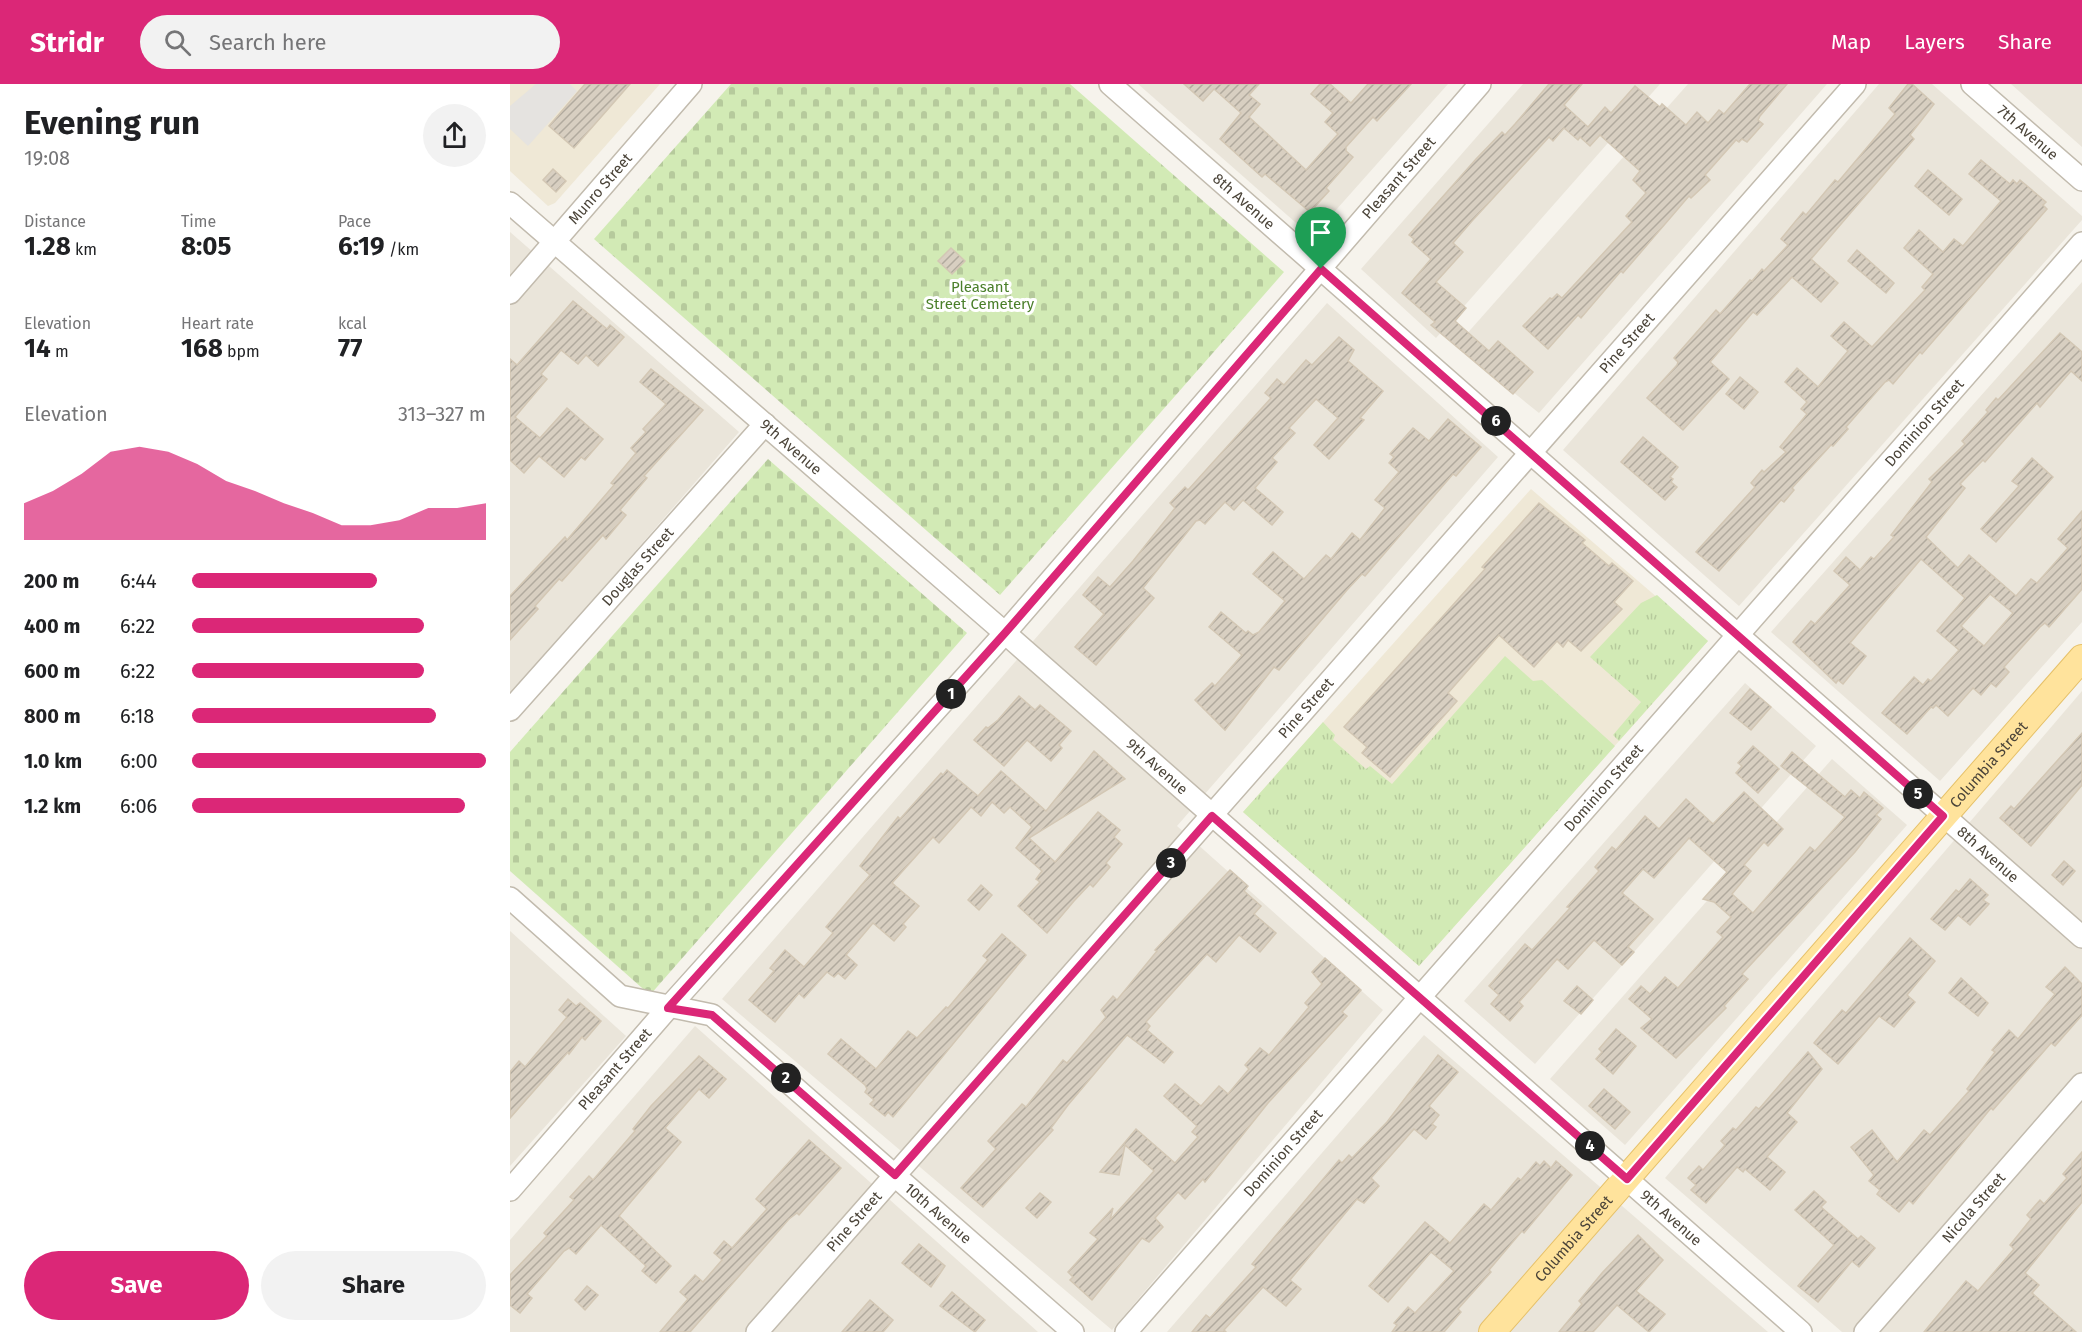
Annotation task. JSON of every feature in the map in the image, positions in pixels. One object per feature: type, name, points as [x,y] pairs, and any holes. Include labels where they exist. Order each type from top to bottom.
[{"type":"main road","name":"Columbia Street","points":[[1492,1332],[2082,658]]},
{"type":"street","name":"Munro Street","points":[[510,293],[691,84]]},
{"type":"street","name":"8th Avenue","points":[[1110,84],[2082,937]]},
{"type":"street","name":"Pleasant Street","points":[[510,1190],[668,1008],[1005,633],[1480,84]]},
{"type":"street","name":"Pine Street","points":[[757,1332],[1855,84]]},
{"type":"street","name":"7th Avenue","points":[[1972,84],[2082,180]]},
{"type":"street","name":"9th Avenue","points":[[510,203],[1005,633],[1801,1332]]},
{"type":"street","name":"Dominion Street","points":[[1126,1332],[2082,243]]},
{"type":"street","name":"Douglas Street","points":[[510,710],[765,424]]},
{"type":"street","name":"10th Avenue","points":[[510,898],[620,996],[668,1008],[712,1015],[1073,1332]]},
{"type":"street","name":"Nicola Street","points":[[1865,1332],[2082,1084]]},
{"type":"shaded area","points":[[510,84],[660,84],[555,203],[548,206],[510,171]]},
{"type":"shaded area","points":[[536,84],[570,84],[577,91],[528,146],[510,129],[510,106]]},
{"type":"shaded area","points":[[1138,84],[1448,84],[1312,237]]},
{"type":"shaded area","points":[[1523,84],[1660,84],[1436,338],[1361,269]]},
{"type":"shaded area","points":[[1688,84],[1827,84],[1539,413],[1456,346]]},
{"type":"shaded area","points":[[1879,84],[1932,84],[2082,216],[2082,220],[1739,606],[1563,450]]},
{"type":"shaded area","points":[[2011,84],[2082,84],[2082,147]]},
{"type":"shaded area","points":[[510,232],[739,432],[510,695]]},
{"type":"shaded area","points":[[2082,282],[2082,622],[1940,781],[1771,632]]},
{"type":"shaded area","points":[[1327,303],[1498,457],[1177,826],[1383,1010],[1112,1330],[722,999]]},
{"type":"shaded area","points":[[1531,489],[1708,641],[1419,966],[1243,812]]},
{"type":"shaded area","points":[[1745,683],[1816,746],[1535,1064],[1464,1001]]},
{"type":"shaded area","points":[[2082,691],[2082,1332],[1842,1332],[1665,1178]]},
{"type":"shaded area","points":[[1832,759],[1907,825],[1625,1145],[1550,1079]]},
{"type":"shaded area","points":[[510,931],[626,1036],[510,1166]]},
{"type":"shaded area","points":[[695,1026],[1038,1332],[510,1332],[510,1240]]},
{"type":"shaded area","points":[[1424,1035],[1768,1332],[1167,1332]]},
{"type":"green space","name":"Pleasant Street Cemetery","points":[[731,84],[1070,84],[1284,272],[1000,595],[594,239]]},
{"type":"green space","points":[[768,459],[967,633],[650,995],[510,871],[510,752]]},
{"type":"green space","points":[[1657,595],[1708,641],[1619,741],[1613,735],[1641,702],[1590,657],[1641,603]]},
{"type":"green space","points":[[1505,656],[1533,681],[1542,680],[1615,746],[1419,966],[1243,812],[1323,722],[1335,735],[1333,740],[1366,769],[1370,766],[1392,784]]},
{"type":"building","points":[[585,84],[630,84],[574,148],[549,126]]},
{"type":"building","points":[[1184,84],[1259,84],[1249,95],[1260,104],[1249,117],[1306,170],[1338,134],[1325,122],[1333,113],[1311,94],[1320,84],[1330,84],[1351,103],[1368,84],[1411,84],[1377,121],[1373,117],[1346,147],[1346,151],[1353,157],[1326,188],[1329,191],[1310,212],[1265,174],[1262,177],[1220,139],[1241,113],[1214,89],[1203,101]]},
{"type":"building","points":[[1549,84],[1582,84],[1564,105],[1588,127],[1605,107],[1611,113],[1635,86],[1660,107],[1662,104],[1686,125],[1697,112],[1708,123],[1719,110],[1724,114],[1750,84],[1787,84],[1760,116],[1758,120],[1763,124],[1747,142],[1742,139],[1739,142],[1736,140],[1705,175],[1710,180],[1691,198],[1689,196],[1623,273],[1621,271],[1581,318],[1578,315],[1548,349],[1523,326],[1550,298],[1552,299],[1557,294],[1562,298],[1632,222],[1626,216],[1646,193],[1633,180],[1640,171],[1600,135],[1590,146],[1580,137],[1578,140],[1564,128],[1553,141],[1549,137],[1472,221],[1453,243],[1463,252],[1436,282],[1466,308],[1455,321],[1489,351],[1498,341],[1533,372],[1513,394],[1431,325],[1435,322],[1402,293],[1431,259],[1412,242],[1414,239],[1409,235],[1476,159],[1502,132],[1505,135]]},
{"type":"building","points":[[1908,84],[1912,84],[1934,104],[1910,135],[1914,139],[1811,259],[1838,283],[1821,302],[1792,277],[1757,315],[1753,312],[1710,362],[1729,379],[1683,430],[1647,398],[1677,365],[1678,362],[1674,358],[1716,310],[1720,314],[1750,280],[1752,281],[1762,269],[1764,271],[1788,245],[1781,239],[1803,212],[1806,215],[1835,180],[1838,182],[1895,114],[1889,108]]},
{"type":"building","points":[[1981,160],[2010,184],[2013,180],[2017,184],[2020,180],[2046,202],[2043,205],[2047,209],[1922,354],[1920,352],[1893,384],[1889,380],[1885,382],[1846,427],[1848,429],[1792,488],[1794,490],[1784,502],[1781,500],[1719,571],[1696,552],[1755,487],[1751,483],[1762,470],[1764,472],[1786,452],[1780,447],[1807,414],[1801,409],[1807,402],[1785,382],[1797,368],[1818,387],[1848,351],[1831,336],[1844,322],[1872,347],[1925,290],[1922,287],[1933,274],[1904,248],[1919,230],[1943,252],[1954,239],[1963,246],[2001,201],[1969,174]]},
{"type":"building","points":[[553,169],[566,181],[556,192],[543,180]]},
{"type":"building","points":[[1928,170],[1962,199],[1949,215],[1915,186]]},
{"type":"building","points":[[951,248],[965,261],[952,274],[938,261]]},
{"type":"building","points":[[1857,250],[1894,283],[1886,293],[1848,261]]},
{"type":"building","points":[[573,301],[607,329],[610,325],[624,337],[598,366],[586,355],[578,364],[561,350],[541,374],[547,379],[515,417],[540,438],[567,408],[603,439],[585,460],[581,457],[564,477],[539,456],[524,473],[510,460],[510,359],[517,365]]},
{"type":"building","points":[[2060,333],[2082,352],[2082,381],[2071,371],[2040,407],[2037,403],[1985,462],[1983,460],[1960,484],[1965,488],[1926,537],[1958,568],[1969,555],[2016,596],[2031,579],[2037,583],[2068,548],[2058,539],[2082,511],[2082,589],[2049,627],[2045,623],[2040,627],[2004,667],[2009,672],[1996,687],[1991,683],[1981,695],[1973,688],[1948,716],[1936,705],[1931,707],[1907,734],[1882,713],[1914,677],[1923,685],[1928,679],[1931,681],[1959,650],[1937,631],[1965,598],[1921,559],[1850,643],[1866,656],[1843,684],[1838,680],[1836,683],[1793,642],[1811,621],[1815,624],[1850,585],[1834,571],[1846,557],[1860,570],[1871,557],[1874,559],[1894,537],[1891,535],[1932,482],[1929,479],[1965,444],[1962,441],[1988,412],[1986,410],[1996,398],[1998,400]],"holes":[[[1990,594],[2013,613],[1984,646],[1961,626]]]},
{"type":"building","points":[[1339,337],[1354,350],[1348,361],[1383,391],[1360,418],[1364,420],[1329,459],[1314,445],[1338,418],[1316,399],[1289,428],[1295,433],[1272,458],[1277,462],[1255,488],[1283,512],[1272,525],[1243,500],[1234,510],[1225,502],[1205,524],[1200,520],[1196,521],[1143,588],[1154,598],[1096,665],[1075,647],[1104,614],[1083,595],[1098,577],[1110,587],[1175,508],[1170,503],[1185,487],[1188,490],[1271,398],[1265,393],[1277,379],[1284,385],[1306,360],[1312,365]]},
{"type":"building","points":[[651,369],[703,410],[644,476],[647,478],[620,510],[626,515],[606,539],[603,535],[562,581],[559,579],[535,606],[538,609],[510,640],[510,596],[565,537],[567,540],[614,485],[611,483],[636,453],[631,448],[646,432],[643,429],[666,404],[640,382]]},
{"type":"building","points":[[1740,377],[1758,392],[1744,409],[1726,394]]},
{"type":"building","points":[[1448,419],[1481,447],[1456,476],[1453,474],[1365,576],[1362,574],[1347,590],[1279,670],[1274,667],[1225,730],[1195,700],[1212,683],[1215,686],[1242,655],[1209,627],[1221,612],[1246,633],[1248,631],[1253,635],[1259,632],[1285,601],[1253,574],[1273,552],[1304,579],[1326,555],[1331,559],[1352,533],[1360,540],[1385,508],[1375,500],[1399,472],[1389,463],[1394,457],[1390,454],[1413,428],[1429,441]]},
{"type":"building","points":[[1643,437],[1678,467],[1670,477],[1673,479],[1671,482],[1677,487],[1665,500],[1621,462]]},
{"type":"building","points":[[2032,458],[2053,477],[1996,542],[1981,529],[2019,486],[2012,481]]},
{"type":"building","points":[[1539,503],[1585,540],[1582,543],[1609,566],[1612,563],[1633,581],[1614,602],[1622,609],[1581,651],[1568,640],[1563,647],[1557,641],[1534,667],[1499,635],[1448,693],[1457,701],[1390,777],[1362,753],[1367,747],[1344,727],[1485,569],[1482,567]]},
{"type":"building","points":[[1750,689],[1771,707],[1751,730],[1730,713]]},
{"type":"building","points":[[1019,696],[1035,710],[1040,705],[1071,731],[1059,745],[1062,748],[1051,761],[1027,740],[1004,766],[974,740],[986,727],[988,728],[998,720]]},
{"type":"building","points":[[2082,733],[2082,785],[2031,846],[2000,818],[2011,806],[2014,809]]},
{"type":"building","points":[[1753,746],[1779,769],[1758,793],[1736,773],[1742,766],[1738,763]]},
{"type":"building","points":[[1094,751],[1125,779],[1029,838],[1055,862],[1098,812],[1120,830],[1114,837],[1122,844],[1106,863],[1110,867],[1093,887],[1090,884],[1047,933],[1018,906],[1040,882],[1036,879],[1042,871],[1016,848],[1032,827],[1010,807],[1004,813],[992,802],[981,816],[971,807],[939,843],[933,837],[892,883],[919,906],[903,924],[906,927],[894,941],[873,923],[846,955],[857,965],[845,979],[838,973],[834,977],[827,972],[804,998],[799,993],[775,1022],[749,1000],[774,971],[770,968],[785,950],[804,967],[833,933],[826,927],[870,875],[860,866],[898,817],[900,819],[941,773],[943,775],[947,770],[978,796],[1001,771],[1046,811]]},
{"type":"building","points":[[1792,752],[1845,797],[1851,790],[1860,798],[1864,792],[1883,808],[1876,815],[1881,819],[1855,852],[1742,974],[1748,979],[1724,1006],[1726,1008],[1676,1058],[1641,1028],[1652,1019],[1629,999],[1641,986],[1650,994],[1665,977],[1678,988],[1723,937],[1717,932],[1731,917],[1714,902],[1703,899],[1727,872],[1689,838],[1654,878],[1643,869],[1622,893],[1653,919],[1628,947],[1634,952],[1622,965],[1594,940],[1568,969],[1557,959],[1519,1002],[1523,1006],[1510,1021],[1491,1004],[1499,995],[1489,986],[1525,944],[1532,950],[1570,908],[1567,907],[1599,871],[1595,867],[1612,847],[1616,850],[1645,816],[1659,829],[1686,799],[1713,824],[1744,792],[1783,829],[1768,846],[1764,842],[1744,865],[1751,871],[1732,894],[1753,913],[1810,847],[1815,851],[1845,817],[1781,766]]},
{"type":"building","points":[[2064,861],[2075,871],[2063,885],[2052,875]]},
{"type":"building","points":[[1230,870],[1248,886],[1244,891],[1261,906],[1254,914],[1276,933],[1260,952],[1239,935],[1216,962],[1207,954],[1146,1022],[1150,1026],[1147,1030],[1173,1052],[1164,1063],[1127,1035],[1068,1105],[1051,1128],[1053,1130],[983,1207],[961,1188],[996,1149],[988,1141],[1022,1104],[1026,1107],[1063,1060],[1067,1063],[1106,1017],[1101,1010],[1113,996],[1117,1000],[1157,951],[1155,950]]},
{"type":"building","points":[[1970,879],[1988,895],[1983,900],[1989,904],[1970,925],[1958,915],[1945,930],[1931,919],[1956,890],[1959,892]]},
{"type":"building","points":[[981,885],[992,895],[979,910],[968,900]]},
{"type":"building","points":[[1002,934],[1026,955],[893,1117],[888,1112],[885,1116],[870,1104],[874,1100],[865,1092],[867,1089],[865,1085],[828,1054],[841,1039],[876,1069],[908,1031],[917,1038],[946,1007],[948,1008],[988,960],[983,956]]},
{"type":"building","points":[[1910,938],[1935,961],[1907,995],[1915,1002],[1894,1027],[1879,1016],[1838,1064],[1814,1043],[1842,1010],[1846,1013]]},
{"type":"building","points":[[1325,958],[1361,990],[1342,1012],[1347,1016],[1268,1103],[1205,1182],[1203,1179],[1185,1199],[1178,1192],[1155,1218],[1163,1227],[1149,1242],[1142,1238],[1092,1300],[1070,1280],[1073,1277],[1068,1272],[1098,1239],[1090,1233],[1113,1208],[1110,1220],[1154,1171],[1125,1145],[1119,1175],[1100,1172],[1136,1129],[1175,1163],[1198,1137],[1192,1132],[1197,1126],[1164,1096],[1175,1084],[1201,1106],[1219,1086],[1228,1094],[1249,1069],[1245,1065],[1260,1048],[1269,1055],[1309,1007],[1305,1003],[1322,984],[1312,972]]},
{"type":"building","points":[[2065,967],[2082,984],[2082,1015],[2055,1046],[2051,1043],[1993,1110],[1991,1108],[1913,1204],[1909,1200],[1899,1212],[1877,1194],[1880,1190],[1869,1181],[1874,1175],[1851,1147],[1872,1130],[1897,1162],[1924,1130],[1930,1135],[1969,1091],[1967,1089],[1995,1052],[1992,1050],[2009,1030],[2018,1039],[2055,994],[2046,987]]},
{"type":"building","points":[[1961,978],[1988,1003],[1978,1016],[1949,993]]},
{"type":"building","points":[[1577,986],[1593,1000],[1581,1014],[1564,1001]]},
{"type":"building","points":[[568,999],[576,1006],[580,1003],[601,1021],[585,1040],[582,1037],[510,1118],[510,1072],[519,1061],[525,1067],[567,1017],[559,1010]]},
{"type":"building","points":[[1616,1029],[1636,1046],[1613,1074],[1596,1059],[1602,1052],[1599,1049]]},
{"type":"building","points":[[1808,1052],[1822,1069],[1787,1113],[1797,1122],[1767,1157],[1785,1172],[1770,1190],[1745,1169],[1743,1172],[1737,1167],[1706,1203],[1691,1190],[1696,1185],[1688,1178],[1699,1166],[1703,1170],[1725,1145],[1721,1141],[1733,1128],[1736,1130],[1756,1107],[1759,1109]]},
{"type":"building","points":[[1438,1055],[1458,1072],[1429,1106],[1439,1115],[1432,1124],[1436,1127],[1426,1139],[1414,1129],[1371,1178],[1379,1186],[1364,1203],[1357,1199],[1290,1280],[1301,1289],[1286,1306],[1263,1287],[1224,1330],[1226,1332],[1192,1332],[1206,1315],[1210,1318],[1256,1267],[1252,1264],[1339,1160],[1342,1163],[1349,1155],[1352,1158],[1387,1122]]},
{"type":"building","points":[[699,1056],[726,1079],[709,1098],[699,1089],[665,1128],[681,1142],[619,1216],[671,1266],[656,1283],[642,1271],[646,1266],[601,1225],[576,1254],[569,1248],[564,1251],[527,1294],[532,1298],[520,1313],[510,1305],[510,1275],[547,1236],[544,1233],[574,1200],[570,1197],[589,1176],[593,1180],[635,1131],[633,1129],[651,1106]]},
{"type":"building","points":[[1604,1089],[1630,1112],[1615,1129],[1589,1106]]},
{"type":"building","points":[[809,1140],[841,1168],[799,1215],[797,1213],[789,1219],[690,1332],[660,1332],[688,1299],[680,1292],[695,1275],[703,1282],[722,1260],[714,1253],[724,1241],[732,1248],[767,1209],[756,1199]]},
{"type":"building","points":[[2082,1152],[2082,1202],[2025,1273],[2039,1285],[2032,1293],[2076,1332],[1924,1332],[1966,1281],[1978,1291],[2014,1249],[2010,1245],[2031,1219],[2027,1215],[2040,1200],[2044,1204],[2067,1178],[2063,1174]]},
{"type":"building","points":[[1544,1161],[1551,1168],[1556,1161],[1572,1175],[1524,1233],[1522,1231],[1489,1270],[1491,1272],[1458,1309],[1461,1312],[1444,1332],[1392,1332],[1397,1325],[1394,1323],[1408,1307],[1415,1313],[1454,1271],[1431,1252],[1388,1302],[1369,1286],[1425,1222],[1450,1243],[1484,1204],[1491,1210],[1518,1178],[1521,1180],[1536,1162],[1540,1166]]},
{"type":"building","points":[[1814,1191],[1826,1202],[1821,1207],[1858,1239],[1861,1236],[1875,1248],[1859,1267],[1852,1261],[1818,1302],[1798,1286],[1834,1245],[1795,1210]]},
{"type":"building","points":[[1040,1193],[1051,1202],[1037,1218],[1026,1208]]},
{"type":"building","points":[[1638,1235],[1663,1260],[1636,1291],[1665,1314],[1649,1332],[1617,1305],[1593,1332],[1559,1332],[1582,1304],[1579,1301]]},
{"type":"building","points":[[919,1244],[945,1266],[931,1287],[902,1263]]},
{"type":"building","points":[[587,1286],[598,1295],[585,1310],[575,1300]]},
{"type":"building","points":[[952,1292],[985,1320],[975,1332],[940,1306]]},
{"type":"building","points":[[870,1300],[893,1320],[883,1332],[842,1332]]},
{"type":"route","points":[[1321,269],[1740,635],[1943,816],[1627,1179],[1212,816],[895,1175],[712,1015],[668,1008],[1005,633],[1321,269]]}]
